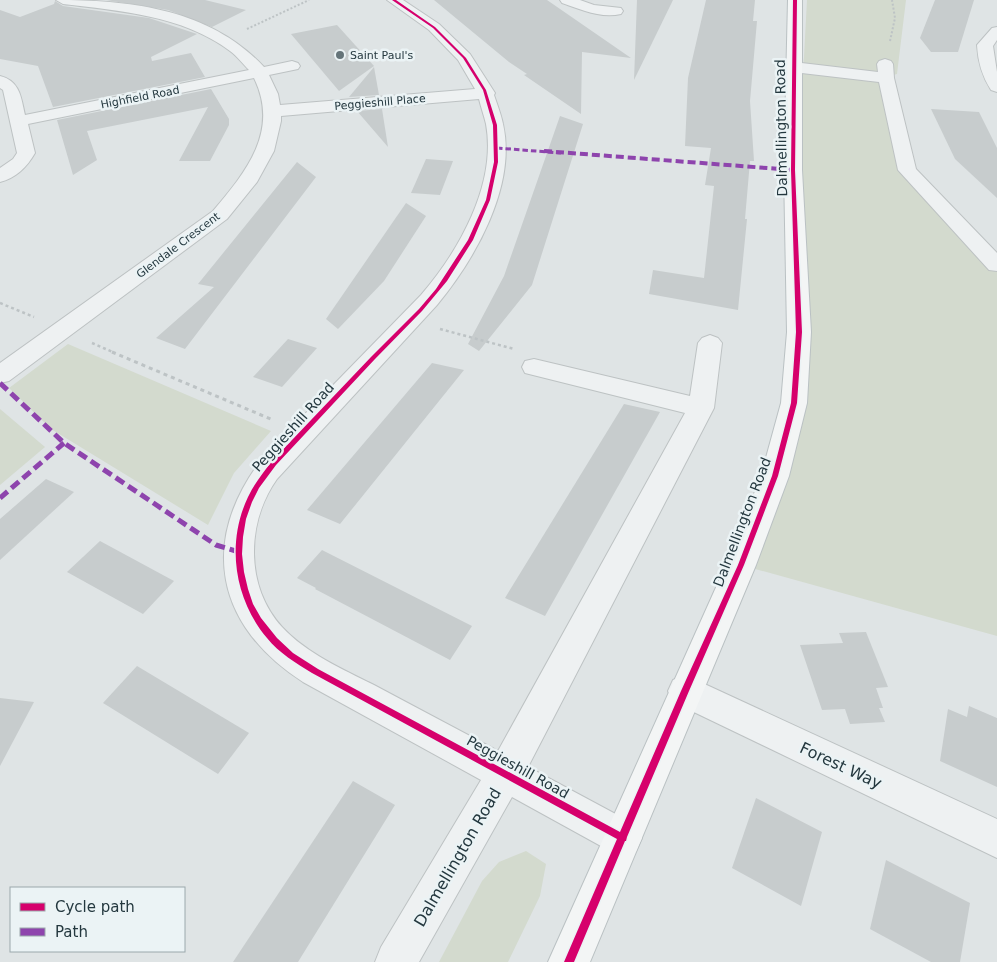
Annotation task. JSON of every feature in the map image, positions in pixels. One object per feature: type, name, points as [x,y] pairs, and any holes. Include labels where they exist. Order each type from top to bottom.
[{"type":"main road","name":"Dalmellington Road","points":[[569,962],[684,691],[748,547],[775,476],[794,403],[799,332],[793,170],[795,0]]},
{"type":"street","name":"Glendale Crescent","points":[[0,375],[208,225],[226,209],[254,173],[264,156],[273,126],[274,111],[272,97],[261,73],[249,59],[223,39],[196,26],[149,12],[63,0]]},
{"type":"street","name":"Peggieshill Road","points":[[394,0],[428,22],[456,47],[478,76],[486,93],[496,128],[497,148],[494,181],[477,228],[444,282],[274,463],[260,481],[249,501],[242,522],[238,545],[239,567],[244,591],[255,614],[270,636],[290,655],[315,671],[623,838]]},
{"type":"street","points":[[567,0],[592,10],[616,11]]},
{"type":"street","points":[[997,31],[985,45],[991,62],[989,76],[997,87]]},
{"type":"street","name":"Highfield Road","points":[[19,121],[292,66]]},
{"type":"street","points":[[793,67],[886,71],[907,170],[997,265]]},
{"type":"street","points":[[0,81],[11,90],[26,153],[20,163],[0,176]]},
{"type":"street","name":"Peggieshill Place","points":[[274,111],[486,93]]},
{"type":"street","name":"Dalmellington Road","points":[[396,962],[505,774],[701,408],[710,343]]},
{"type":"street","points":[[534,367],[701,408]]},
{"type":"street","name":"Forest Way","points":[[684,691],[997,840]]},
{"type":"path","points":[[223,39],[309,0]]},
{"type":"path","points":[[886,71],[895,18],[892,0]]},
{"type":"path","points":[[0,303],[302,433]]},
{"type":"path","points":[[408,321],[529,352],[534,367]]},
{"type":"shaded area","points":[[807,0],[906,0],[897,74],[886,77],[907,170],[997,252],[997,636],[741,565],[794,403],[793,170],[804,57]]},
{"type":"shaded area","points":[[68,344],[271,431],[234,473],[208,525],[51,429],[9,388]]},
{"type":"shaded area","points":[[0,409],[45,447],[0,485]]},
{"type":"shaded area","points":[[526,851],[546,864],[540,896],[508,962],[439,962],[482,881],[499,862]]},
{"type":"building","points":[[106,0],[205,0],[246,10],[212,27],[168,10]]},
{"type":"building","points":[[434,0],[547,0],[631,58],[582,52],[581,114],[524,75],[527,74],[509,62]]},
{"type":"building","points":[[637,0],[673,0],[634,80]]},
{"type":"building","points":[[706,0],[755,0],[753,21],[757,21],[750,101],[754,161],[750,161],[745,219],[747,219],[738,310],[649,294],[653,270],[704,278],[714,186],[705,185],[711,148],[685,146],[688,78]]},
{"type":"building","points":[[935,0],[974,0],[958,52],[931,52],[920,38]]},
{"type":"building","points":[[55,1],[63,6],[149,18],[197,34],[151,57],[152,61],[191,53],[205,77],[53,107],[38,66],[0,59],[0,10],[20,17],[54,4]]},
{"type":"building","name":"Saint Paul's","points":[[337,25],[374,66],[339,91],[291,34]]},
{"type":"building","points":[[374,67],[379,95],[349,97]]},
{"type":"building","points":[[211,89],[229,119],[229,125],[210,161],[179,161],[208,107],[87,131],[97,160],[73,175],[57,120]]},
{"type":"building","points":[[382,109],[388,147],[357,111]]},
{"type":"building","points":[[931,109],[979,112],[997,148],[997,198],[955,159]]},
{"type":"building","points":[[560,116],[583,124],[532,285],[479,351],[468,344],[504,276]]},
{"type":"building","points":[[426,159],[453,161],[440,195],[411,193]]},
{"type":"building","points":[[297,162],[316,177],[185,349],[156,338],[214,287],[198,284]]},
{"type":"building","points":[[406,203],[426,216],[384,281],[338,329],[326,319]]},
{"type":"building","points":[[288,339],[317,348],[282,387],[253,377]]},
{"type":"building","points":[[432,363],[464,370],[340,524],[307,510]]},
{"type":"building","points":[[624,404],[660,412],[545,616],[505,598]]},
{"type":"building","points":[[46,479],[74,492],[0,560],[0,519]]},
{"type":"building","points":[[100,541],[174,581],[143,614],[67,572]]},
{"type":"building","points":[[322,550],[472,626],[450,660],[297,578]]},
{"type":"building","points":[[866,632],[888,687],[876,688],[883,708],[879,708],[885,722],[850,724],[845,709],[822,710],[800,645],[843,643],[839,633]]},
{"type":"building","points":[[137,666],[249,733],[218,774],[103,703]]},
{"type":"building","points":[[0,698],[34,702],[0,766]]},
{"type":"building","points":[[969,706],[997,718],[997,787],[940,761],[948,709],[967,717]]},
{"type":"building","points":[[353,781],[395,805],[298,962],[233,962]]},
{"type":"building","points":[[756,798],[822,832],[801,906],[732,868]]},
{"type":"building","points":[[886,860],[970,903],[960,962],[931,962],[870,929]]},
{"type":"marked path","points":[[497,148],[793,170]]},
{"type":"marked path","points":[[0,383],[64,443],[216,545],[239,552]]},
{"type":"marked path","points":[[0,498],[64,443]]},
{"type":"cycle path","points":[[394,0],[434,27],[464,58],[484,90],[495,125],[496,162],[488,200],[471,240],[438,290],[274,463],[257,486],[243,519],[240,537],[240,572],[244,589],[258,621],[269,635],[285,650],[315,671],[623,838]]},
{"type":"cycle path","points":[[569,962],[741,565],[775,476],[794,403],[799,332],[793,170],[795,0]]},
{"type":"place","name":"Saint Paul's","points":[[340,55]]}]
